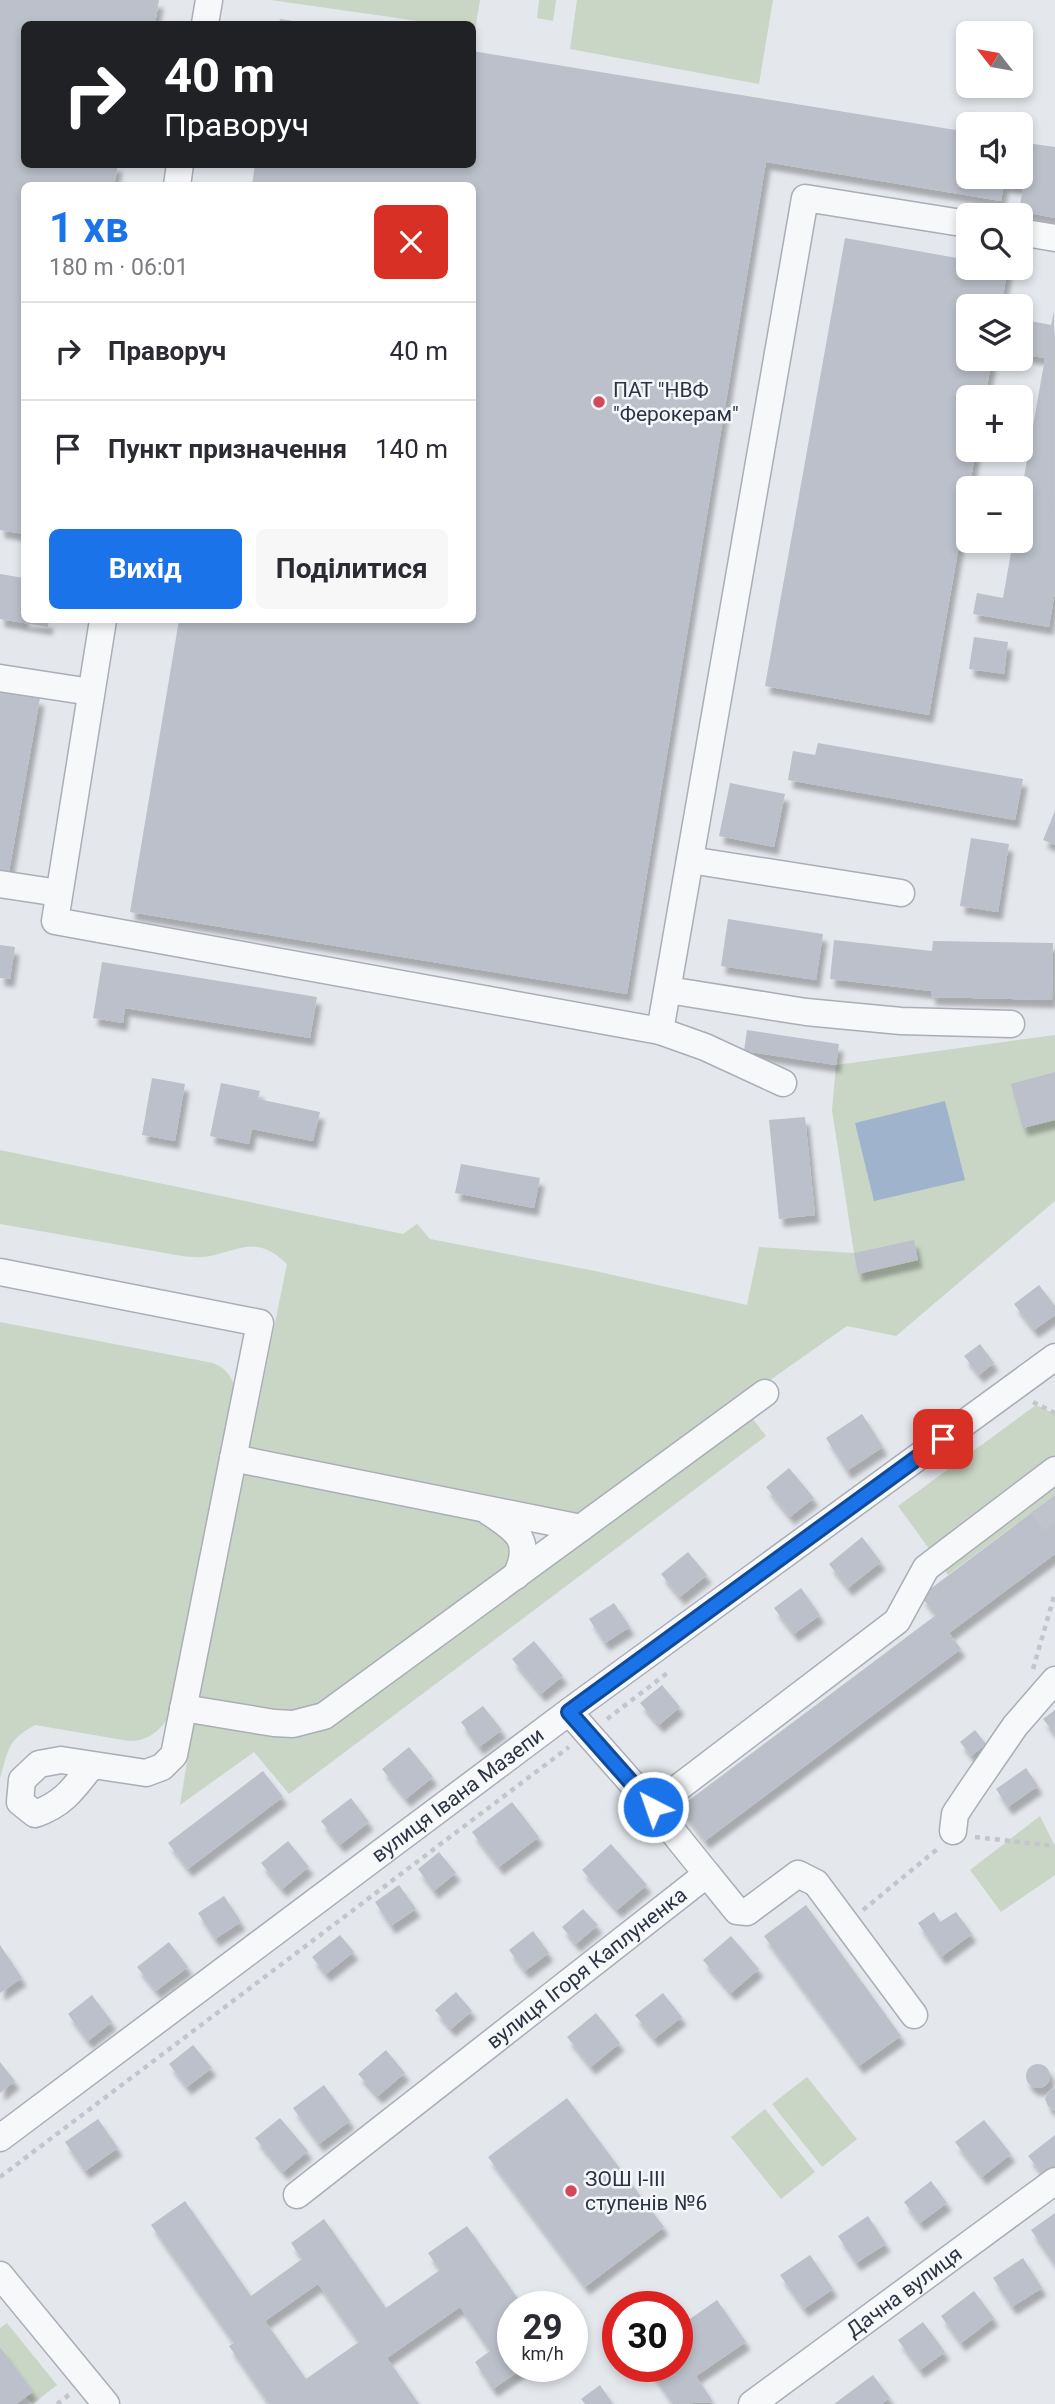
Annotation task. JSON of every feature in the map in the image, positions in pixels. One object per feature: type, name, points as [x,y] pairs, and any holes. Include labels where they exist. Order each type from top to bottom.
[{"type":"street","points":[[206,21],[209,0]]},
{"type":"street","points":[[660,1031],[805,198],[956,222]]},
{"type":"street","points":[[1033,234],[1055,238]]},
{"type":"street","points":[[102,623],[55,921],[660,1031],[705,1047],[783,1083]]},
{"type":"street","points":[[0,678],[91,692]]},
{"type":"street","points":[[690,860],[901,893]]},
{"type":"street","points":[[0,884],[59,894]]},
{"type":"street","points":[[668,990],[806,1012],[901,1021],[1011,1024]]},
{"type":"street","points":[[0,1272],[260,1323],[174,1755],[162,1767],[146,1773],[61,1760],[39,1764],[22,1780],[20,1802],[35,1814],[55,1807],[73,1790],[92,1765]]},
{"type":"street","name":"вулиця Івана Мазепи","points":[[0,2138],[569,1712],[1055,1357]]},
{"type":"street","points":[[183,1708],[274,1723],[293,1724],[324,1716],[765,1393]]},
{"type":"street","points":[[233,1458],[582,1528]]},
{"type":"street","points":[[653,1807],[897,1621],[926,1568],[1036,1498],[1055,1470]]},
{"type":"street","points":[[482,1508],[513,1528],[520,1536],[524,1550],[523,1561],[516,1576]]},
{"type":"street","points":[[953,1831],[955,1814],[1015,1726],[1043,1677]]},
{"type":"street","name":"вулиця Ігоря Каплуненка","points":[[297,2195],[707,1874],[653,1807],[569,1712]]},
{"type":"street","points":[[707,1874],[737,1911],[747,1912],[798,1874],[816,1883],[914,2015]]},
{"type":"street","name":"Дачна вулиця","points":[[752,2404],[1055,2181]]},
{"type":"street","points":[[0,2275],[106,2404]]},
{"type":"path","points":[[1038,1394],[1029,1401],[1055,1413]]},
{"type":"path","points":[[1043,1677],[1055,1593]]},
{"type":"path","points":[[0,2177],[676,1667]]},
{"type":"path","points":[[846,1924],[942,1846],[953,1831],[1002,1842],[1055,1846]]},
{"type":"path","points":[[57,2404],[71,2393]]},
{"type":"green space","points":[[271,0],[480,0],[476,24],[476,21],[418,21]]},
{"type":"green space","points":[[539,0],[556,0],[553,21],[537,18]]},
{"type":"green space","points":[[577,0],[773,0],[759,84],[570,49]]},
{"type":"green space","points":[[1055,1035],[1055,1201],[896,1336],[847,1326],[589,1507],[575,1513],[561,1513],[249,1451],[287,1264],[277,1255],[250,1246],[207,1257],[185,1256],[0,1224],[0,1150],[403,1234],[417,1224],[430,1239],[595,1271],[747,1305],[759,1247],[854,1253],[832,1110],[836,1065]]},
{"type":"green space","points":[[0,1322],[213,1363],[226,1371],[234,1385],[167,1720],[150,1736],[129,1741],[35,1725],[19,1736],[10,1747],[0,1778]]},
{"type":"green space","points":[[1036,1405],[1055,1414],[1055,1495],[948,1575],[898,1506]]},
{"type":"green space","points":[[749,1414],[766,1436],[289,1794],[254,1752],[180,1805],[194,1719],[285,1732]]},
{"type":"green space","points":[[245,1471],[470,1515],[503,1536],[509,1551],[507,1561],[502,1572],[326,1705],[304,1713],[198,1701]]},
{"type":"green space","points":[[1040,1816],[1055,1846],[1055,1875],[1001,1912],[970,1870]]},
{"type":"green space","points":[[807,2077],[857,2139],[822,2167],[772,2104]]},
{"type":"green space","points":[[765,2109],[815,2172],[781,2199],[731,2137]]},
{"type":"green space","points":[[7,2323],[57,2385],[33,2404],[26,2397],[0,2347],[0,2328]]},
{"type":"water","points":[[945,1101],[965,1180],[874,1201],[855,1123]]},
{"type":"building","points":[[0,0],[159,0],[156,21],[21,21],[21,168],[117,168],[115,182],[21,182],[21,534],[0,530]]},
{"type":"building","name":"ПАТ \"НВФ \"Ферокерам\"","points":[[476,52],[956,130],[956,189],[1003,189],[1001,201],[766,162],[627,994],[130,912],[178,623],[476,623],[476,182],[253,182],[254,168],[476,168]]},
{"type":"building","name":"ПАТ \"НВФ \"Ферокерам\"","points":[[1033,144],[1055,147],[1055,218],[1033,214],[1033,203],[1020,203],[1023,189],[1033,189]]},
{"type":"building","points":[[845,238],[956,258],[956,280],[1006,280],[1003,294],[956,294],[956,371],[990,371],[987,385],[956,385],[956,462],[974,462],[971,476],[956,476],[958,553],[929,715],[765,686]]},
{"type":"building","points":[[1054,311],[1055,591],[1049,627],[973,614],[977,593],[1003,598],[1011,553],[1033,553],[1033,476],[1024,476],[1027,462],[1033,462],[1033,426],[1045,358],[1033,356],[1033,322],[1051,325]]},
{"type":"building","points":[[0,574],[21,578],[21,622],[0,619]]},
{"type":"building","points":[[24,623],[49,623],[48,627]]},
{"type":"building","points":[[974,637],[1008,642],[1004,674],[969,669]]},
{"type":"building","points":[[0,690],[40,698],[9,872],[0,870]]},
{"type":"building","points":[[818,743],[1023,779],[1015,820],[788,780],[793,751],[815,755]]},
{"type":"building","points":[[730,783],[785,794],[774,847],[719,836]]},
{"type":"building","points":[[1055,811],[1055,845],[1043,840]]},
{"type":"building","points":[[971,838],[1009,844],[998,912],[960,906]]},
{"type":"building","points":[[728,919],[823,934],[816,980],[721,966]]},
{"type":"building","points":[[834,940],[932,951],[933,941],[1053,943],[1052,1000],[931,997],[931,991],[830,979]]},
{"type":"building","points":[[0,945],[15,947],[10,979],[0,978]]},
{"type":"building","points":[[102,962],[317,997],[310,1038],[125,1008],[123,1023],[93,1018]]},
{"type":"building","points":[[747,1030],[839,1044],[836,1065],[744,1051]]},
{"type":"building","points":[[1055,1072],[1055,1120],[1023,1128],[1011,1084]]},
{"type":"building","points":[[152,1078],[185,1084],[175,1141],[142,1135]]},
{"type":"building","points":[[221,1083],[260,1091],[258,1099],[320,1112],[313,1141],[252,1129],[249,1144],[210,1136]]},
{"type":"building","points":[[805,1117],[815,1215],[779,1219],[769,1120]]},
{"type":"building","points":[[461,1164],[540,1178],[534,1208],[455,1193]]},
{"type":"building","points":[[914,1240],[918,1260],[858,1274],[854,1253]]},
{"type":"building","points":[[1039,1285],[1055,1306],[1055,1315],[1034,1330],[1014,1304]]},
{"type":"building","points":[[980,1344],[994,1363],[979,1375],[964,1356]]},
{"type":"building","points":[[862,1414],[883,1447],[847,1471],[826,1438]]},
{"type":"building","points":[[789,1468],[814,1498],[790,1517],[766,1487]]},
{"type":"building","points":[[1055,1495],[1055,1554],[949,1633],[961,1649],[705,1841],[680,1807],[936,1615],[921,1596]]},
{"type":"building","points":[[862,1537],[881,1562],[848,1588],[829,1564]]},
{"type":"building","points":[[688,1552],[707,1575],[680,1597],[661,1574]]},
{"type":"building","points":[[801,1588],[820,1615],[794,1634],[774,1608]]},
{"type":"building","points":[[614,1603],[630,1627],[605,1643],[589,1619]]},
{"type":"building","points":[[534,1641],[563,1676],[541,1694],[512,1659]]},
{"type":"building","points":[[662,1685],[680,1707],[659,1725],[640,1703]]},
{"type":"building","points":[[483,1706],[502,1730],[479,1747],[461,1722]]},
{"type":"building","points":[[1055,1710],[1055,1734],[1043,1719]]},
{"type":"building","points":[[975,1730],[986,1744],[971,1756],[960,1742]]},
{"type":"building","points":[[409,1747],[433,1777],[406,1799],[382,1769]]},
{"type":"building","points":[[1026,1768],[1038,1786],[1008,1807],[996,1789]]},
{"type":"building","points":[[263,1771],[283,1797],[188,1869],[168,1843]]},
{"type":"building","points":[[351,1798],[369,1822],[340,1845],[321,1821]]},
{"type":"building","points":[[512,1802],[539,1837],[499,1867],[472,1832]]},
{"type":"building","points":[[288,1841],[309,1867],[282,1889],[261,1863]]},
{"type":"building","points":[[611,1844],[647,1885],[617,1910],[582,1870]]},
{"type":"building","points":[[439,1852],[456,1873],[434,1891],[418,1869]]},
{"type":"building","points":[[399,1885],[416,1909],[391,1926],[375,1902]]},
{"type":"building","points":[[224,1896],[241,1922],[215,1939],[198,1913]]},
{"type":"building","points":[[806,1905],[901,2036],[859,2066],[764,1936]]},
{"type":"building","points":[[583,1909],[598,1925],[576,1944],[562,1927]]},
{"type":"building","points":[[934,1912],[940,1922],[956,1912],[972,1934],[941,1957],[918,1923]]},
{"type":"building","points":[[533,1931],[549,1953],[525,1971],[509,1950]]},
{"type":"building","points":[[340,1935],[354,1952],[326,1974],[312,1957]]},
{"type":"building","points":[[731,1936],[759,1969],[731,1993],[703,1960]]},
{"type":"building","points":[[169,1942],[188,1967],[156,1991],[137,1967]]},
{"type":"building","points":[[0,1945],[22,1978],[0,1993]]},
{"type":"building","points":[[456,1992],[472,2011],[451,2029],[435,2010]]},
{"type":"building","points":[[663,1993],[682,2017],[654,2039],[635,2015]]},
{"type":"building","points":[[92,1995],[112,2022],[88,2041],[68,2014]]},
{"type":"building","points":[[596,2013],[620,2043],[591,2067],[567,2037]]},
{"type":"building","points":[[193,2045],[212,2068],[187,2087],[169,2064]]},
{"type":"building","points":[[386,2050],[405,2073],[378,2096],[358,2074]]},
{"type":"building","points":[[0,2062],[15,2081],[0,2093]]},
{"type":"building","points":[[1038,2064],[1046,2068],[1050,2076],[1046,2084],[1038,2088],[1030,2084],[1026,2076],[1030,2068]]},
{"type":"building","points":[[324,2085],[350,2121],[319,2144],[293,2108]]},
{"type":"building","points":[[1055,2088],[1055,2111],[1048,2106],[1045,2099],[1048,2092]]},
{"type":"building","points":[[567,2098],[664,2227],[585,2287],[488,2157]]},
{"type":"building","points":[[280,2118],[308,2151],[283,2172],[255,2138]]},
{"type":"building","points":[[98,2119],[118,2148],[85,2171],[65,2142]]},
{"type":"building","points":[[984,2120],[1011,2154],[982,2177],[955,2142]]},
{"type":"building","points":[[1055,2135],[1055,2169],[1045,2177],[1028,2156]]},
{"type":"building","points":[[931,2181],[947,2203],[920,2223],[904,2202]]},
{"type":"building","points":[[185,2201],[251,2296],[302,2259],[291,2243],[324,2219],[386,2308],[440,2270],[428,2253],[467,2226],[512,2291],[497,2291],[497,2382],[503,2382],[493,2389],[475,2362],[490,2351],[460,2307],[387,2358],[419,2404],[269,2404],[229,2346],[234,2343],[151,2225]],"holes":[[[318,2284],[359,2342],[306,2379],[265,2321]]]},
{"type":"building","points":[[1055,2213],[1055,2265],[1031,2230]]},
{"type":"building","points":[[868,2216],[886,2244],[856,2263],[838,2236]]},
{"type":"building","points":[[810,2255],[833,2289],[804,2309],[780,2275]]},
{"type":"building","points":[[1023,2258],[1042,2288],[1012,2307],[993,2278]]},
{"type":"building","points":[[974,2291],[994,2318],[961,2343],[941,2316]]},
{"type":"building","points":[[717,2300],[746,2342],[696,2376],[713,2402],[673,2404],[658,2382],[693,2382],[693,2317]]},
{"type":"building","points":[[923,2322],[945,2352],[920,2370],[898,2340]]},
{"type":"building","points":[[0,2347],[33,2392],[16,2404],[0,2404]]},
{"type":"building","points":[[873,2375],[890,2398],[881,2404],[834,2404]]},
{"type":"building","points":[[600,2385],[613,2404],[585,2404],[581,2399]]},
{"type":"tunnel","points":[[1042,1505],[1055,1523]]},
{"type":"place","name":"ПАТ \"НВФ \"Ферокерам\"","points":[[599,402]]},
{"type":"place","name":"ЗОШ І-ІІІ ступенів №6","points":[[571,2191]]},
{"type":"route","points":[[653,1807],[569,1712],[943,1439]]}]
